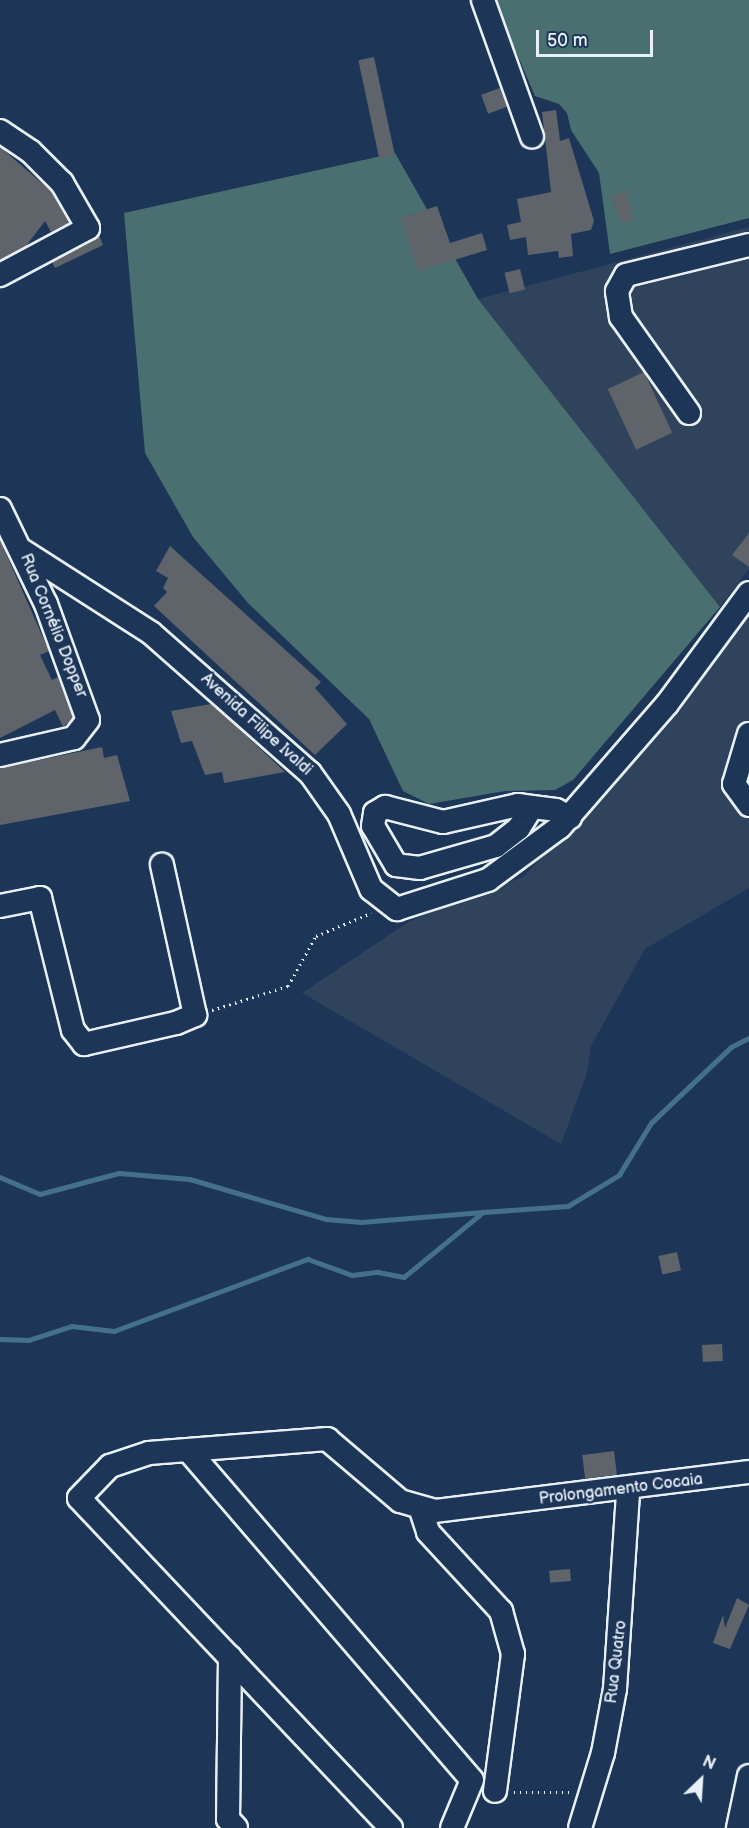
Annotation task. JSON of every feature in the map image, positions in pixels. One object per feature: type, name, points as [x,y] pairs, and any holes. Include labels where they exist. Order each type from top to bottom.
[{"type":"street","points":[[483,0],[532,137]]},
{"type":"street","points":[[0,131],[31,152],[62,183],[88,228],[0,275]]},
{"type":"street","points":[[689,413],[621,317],[617,291],[626,275],[749,245]]},
{"type":"street","name":"Rua Cornélio Dopper","points":[[0,509],[23,551],[88,720],[74,738],[0,755]]},
{"type":"street","name":"Avenida Filipe Ivaldi","points":[[23,551],[151,633],[310,773],[339,814],[371,889],[390,906]]},
{"type":"street","points":[[390,906],[401,909],[488,880],[570,817],[667,704],[749,593]]},
{"type":"street","points":[[749,734],[734,784],[749,806]]},
{"type":"street","points":[[532,807],[519,828],[496,846],[420,868],[396,865],[373,826],[375,813],[385,807],[443,822],[532,807],[570,817]]},
{"type":"street","points":[[0,906],[40,898],[73,1030],[84,1044],[195,1015],[162,865]]},
{"type":"street","points":[[391,1828],[79,1498],[110,1466],[149,1453],[327,1439],[400,1501],[421,1510],[428,1532],[501,1611],[513,1654],[495,1791]]},
{"type":"street","points":[[188,1450],[472,1780],[453,1828]]},
{"type":"street","name":"Prolongamento Cocaia","points":[[421,1510],[492,1506],[628,1491],[749,1472]]},
{"type":"street","name":"Rua Quatro","points":[[580,1828],[615,1689],[628,1491]]},
{"type":"street","points":[[230,1657],[228,1819],[236,1828]]},
{"type":"street","points":[[738,1828],[749,1776]]},
{"type":"path","points":[[195,1015],[288,987],[315,936],[390,906]]},
{"type":"path","points":[[495,1791],[590,1792]]},
{"type":"shaded area","points":[[749,227],[749,569],[720,607],[478,299]]},
{"type":"shaded area","points":[[749,607],[749,888],[645,949],[591,1046],[587,1073],[561,1144],[302,993],[410,921],[523,877],[621,769]]},
{"type":"green space","points":[[494,0],[749,0],[749,218],[610,254],[599,173],[571,130],[567,113],[559,104],[535,96]]},
{"type":"green space","points":[[395,153],[478,299],[720,607],[573,780],[555,790],[505,791],[429,804],[403,791],[369,719],[248,603],[193,537],[145,453],[124,213]]},
{"type":"building","points":[[374,57],[395,155],[379,158],[358,60]]},
{"type":"building","points":[[500,88],[507,107],[488,114],[481,95]]},
{"type":"building","points":[[556,110],[560,141],[569,138],[594,221],[591,230],[571,234],[573,256],[559,258],[558,251],[528,255],[526,237],[510,240],[507,225],[521,222],[517,199],[551,192],[542,112]]},
{"type":"building","points":[[0,147],[51,191],[69,223],[51,232],[45,221],[26,246],[0,260]]},
{"type":"building","points":[[626,190],[633,219],[622,224],[611,197]]},
{"type":"building","points":[[437,206],[450,243],[482,233],[487,250],[418,271],[401,218]]},
{"type":"building","points":[[99,235],[103,245],[55,268],[52,262]]},
{"type":"building","points":[[520,269],[525,289],[510,293],[504,273]]},
{"type":"building","points":[[644,372],[672,433],[636,450],[608,389]]},
{"type":"building","points":[[749,533],[749,567],[732,555]]},
{"type":"building","points":[[0,540],[49,651],[40,655],[52,680],[58,677],[73,718],[63,727],[55,710],[0,738]]},
{"type":"building","points":[[170,546],[321,682],[315,688],[347,724],[315,755],[154,606],[167,592],[163,588],[168,578],[156,571]]},
{"type":"building","points":[[211,704],[285,772],[224,783],[222,772],[205,775],[192,741],[181,743],[171,711]]},
{"type":"building","points":[[102,747],[104,758],[117,755],[130,801],[0,825],[0,768]]},
{"type":"building","points":[[677,1252],[681,1271],[662,1275],[658,1256]]},
{"type":"building","points":[[722,1344],[723,1361],[703,1362],[702,1345]]},
{"type":"building","points":[[614,1451],[617,1475],[585,1479],[582,1455]]},
{"type":"building","points":[[570,1569],[571,1581],[550,1583],[549,1571]]},
{"type":"building","points":[[737,1598],[749,1605],[730,1649],[713,1643],[723,1615],[725,1628]]},
{"type":"waterway","points":[[0,1339],[29,1340],[72,1326],[114,1331],[308,1259],[352,1275],[378,1272],[404,1277],[483,1212],[568,1206],[619,1175],[651,1123],[731,1047],[749,1038]]},
{"type":"waterway","points":[[0,1177],[40,1194],[119,1173],[190,1179],[326,1219],[361,1222],[483,1212]]}]
